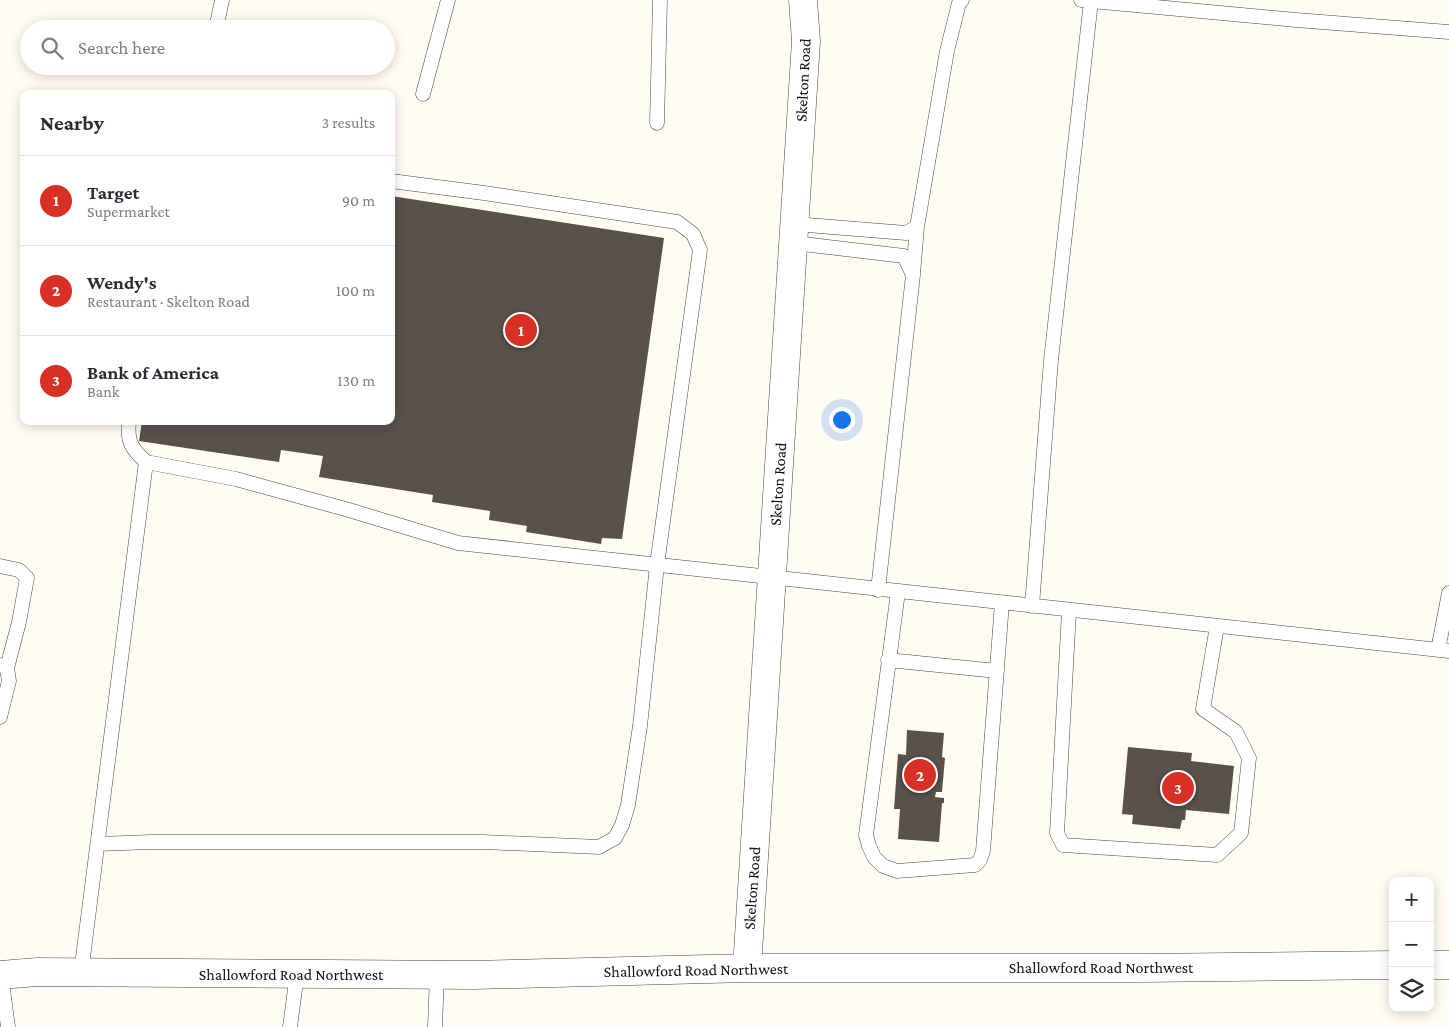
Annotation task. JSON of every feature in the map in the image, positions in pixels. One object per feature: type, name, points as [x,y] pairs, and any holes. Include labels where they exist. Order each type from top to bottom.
[{"type":"street","name":"Skelton Road","points":[[747,968],[806,42],[803,0]]},
{"type":"street","points":[[1434,965],[1449,964]]},
{"type":"street","name":"Shallowford Road Northwest","points":[[0,975],[37,972],[437,974],[747,968],[1152,968],[1389,965]]},
{"type":"lane","points":[[218,20],[222,0]]},
{"type":"lane","points":[[423,94],[448,0]]},
{"type":"lane","points":[[657,123],[660,0]]},
{"type":"lane","points":[[878,590],[917,227],[947,51],[958,3],[962,0]]},
{"type":"lane","points":[[1032,606],[1050,360],[1086,0],[1306,21],[1449,32]]},
{"type":"lane","points":[[98,844],[151,842],[483,842],[599,847],[615,838],[622,826],[628,805],[640,726],[657,565],[700,250],[693,234],[677,222],[395,182]]},
{"type":"lane","points":[[794,233],[906,233],[917,227]]},
{"type":"lane","points":[[794,233],[904,256],[912,275]]},
{"type":"lane","points":[[129,425],[131,448],[146,462],[236,479],[349,510],[458,543],[1443,650],[1449,593]]},
{"type":"lane","points":[[81,973],[146,462]]},
{"type":"lane","points":[[0,566],[19,570],[27,578],[20,622],[3,666],[9,681],[0,717]]},
{"type":"lane","points":[[898,592],[866,835],[874,856],[883,866],[897,871],[975,865],[980,860],[983,851],[1002,603]]},
{"type":"lane","points":[[1069,610],[1057,833],[1063,845],[1217,855],[1241,833],[1249,758],[1236,732],[1203,709],[1217,626]]},
{"type":"lane","points":[[888,660],[997,671]]},
{"type":"lane","points":[[290,1027],[297,974]]},
{"type":"lane","points":[[435,1027],[437,974]]},
{"type":"lane","points":[[0,975],[8,1027]]},
{"type":"building","points":[[395,197],[664,238],[622,539],[602,538],[601,544],[526,532],[527,526],[489,520],[490,511],[432,502],[433,495],[319,477],[323,456],[281,450],[279,462],[139,441],[141,425],[395,425]]},
{"type":"building","points":[[907,730],[944,733],[942,757],[945,758],[942,792],[936,792],[935,797],[944,798],[939,842],[898,839],[900,809],[894,809],[898,754],[906,755]]},
{"type":"building","points":[[1128,747],[1192,753],[1191,761],[1234,766],[1229,814],[1186,810],[1185,820],[1182,820],[1180,829],[1132,824],[1133,815],[1122,814]]},
{"type":"place","name":"Target","points":[[521,330]]},
{"type":"place","name":"Wendy's","points":[[920,775]]},
{"type":"place","name":"Bank of America","points":[[1178,788]]}]
